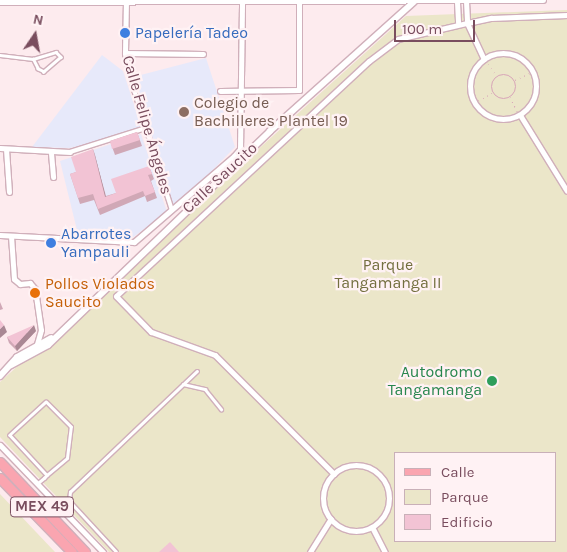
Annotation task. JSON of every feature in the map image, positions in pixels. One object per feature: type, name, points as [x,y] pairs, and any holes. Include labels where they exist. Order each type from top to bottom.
[{"type":"main road","name":"MEX 49","points":[[0,462],[85,552]]},
{"type":"main road","name":"MEX 49","points":[[0,478],[72,552]]},
{"type":"street","points":[[0,2],[242,1],[299,3],[379,1],[392,3],[543,0]]},
{"type":"street","name":"Calle Felipe Ángeles","points":[[126,1],[125,53],[129,74],[172,211],[177,218]]},
{"type":"street","points":[[0,235],[134,242],[172,211],[240,149],[242,1]]},
{"type":"street","points":[[466,1],[467,23],[484,59]]},
{"type":"street","name":"Calle Saucito","points":[[11,365],[32,354],[51,338],[177,218],[414,2]]},
{"type":"street","points":[[457,2],[458,23]]},
{"type":"street","points":[[220,91],[299,90],[299,3]]},
{"type":"street","points":[[392,3],[398,8],[398,16]]},
{"type":"street","points":[[334,474],[215,355],[151,332],[116,296],[369,61],[398,39],[458,23],[491,18],[567,16]]},
{"type":"street","points":[[125,53],[203,54]]},
{"type":"street","points":[[501,54],[516,56],[532,72],[535,95],[530,105],[520,115],[497,119],[486,115],[474,103],[470,83],[473,72],[484,59],[501,54]]},
{"type":"street","points":[[520,115],[567,191]]},
{"type":"street","points":[[10,192],[3,148],[51,153],[70,152],[146,128]]},
{"type":"street","points":[[51,153],[52,177]]},
{"type":"street","points":[[11,236],[14,279],[20,284],[30,283],[35,289],[41,330],[32,354]]},
{"type":"street","name":"Calle Saucito","points":[[0,376],[37,344],[51,338]]},
{"type":"street","points":[[0,445],[103,552]]},
{"type":"street","points":[[10,473],[18,464]]},
{"type":"street","points":[[351,466],[362,466],[380,476],[386,484],[389,502],[382,519],[372,527],[347,530],[331,519],[323,498],[334,474],[351,466]]},
{"type":"street","points":[[310,552],[331,519]]},
{"type":"street","points":[[372,527],[385,552]]},
{"type":"lane","points":[[0,55],[33,59],[52,52],[61,57],[44,72],[38,70],[33,59]]},
{"type":"lane","points":[[116,552],[69,501],[70,492],[197,371]]},
{"type":"lane","points":[[183,384],[205,389],[221,409]]},
{"type":"lane","points":[[38,483],[67,458],[72,427],[46,402],[10,435],[47,475]]},
{"type":"lane","points":[[99,547],[105,541]]},
{"type":"path","points":[[484,59],[497,76]]},
{"type":"path","points":[[514,80],[532,72]]},
{"type":"path","points":[[506,74],[514,80],[515,88],[509,96],[499,97],[493,92],[492,81],[497,76],[506,74]]},
{"type":"path","points":[[474,103],[493,92]]},
{"type":"path","points":[[509,96],[520,115]]},
{"type":"shaded area","points":[[102,55],[123,71],[142,129],[70,148],[32,147]]},
{"type":"shaded area","name":"Colegio de Bachilleres Plantel 19","points":[[206,58],[235,147],[174,210],[133,77]]},
{"type":"shaded area","points":[[141,134],[167,212],[132,238],[78,234],[60,161]]},
{"type":"green space","name":"Parque Tangamanga II","points":[[567,10],[567,552],[109,552],[0,437],[0,382],[406,16]]},
{"type":"green space","points":[[0,494],[55,552],[0,552]]},
{"type":"building","points":[[137,132],[140,140],[112,149],[110,141]]},
{"type":"building","points":[[93,149],[105,197],[116,193],[111,179],[149,166],[152,174],[148,175],[155,192],[145,196],[143,191],[98,209],[93,194],[78,198],[70,174],[76,172],[71,157]]},
{"type":"building","points":[[0,320],[4,325],[0,329]]},
{"type":"building","points":[[34,325],[15,346],[7,337]]},
{"type":"building","points":[[170,542],[179,552],[159,552]]},
{"type":"place","name":"Papelería Tadeo","points":[[125,33]]},
{"type":"place","name":"Colegio de Bachilleres Plantel 19","points":[[184,112]]},
{"type":"place","name":"Abarrotes Yampauli","points":[[51,243]]},
{"type":"place","name":"Pollos Violados Saucito","points":[[35,293]]},
{"type":"place","name":"Autodromo Tangamanga","points":[[492,381]]}]
